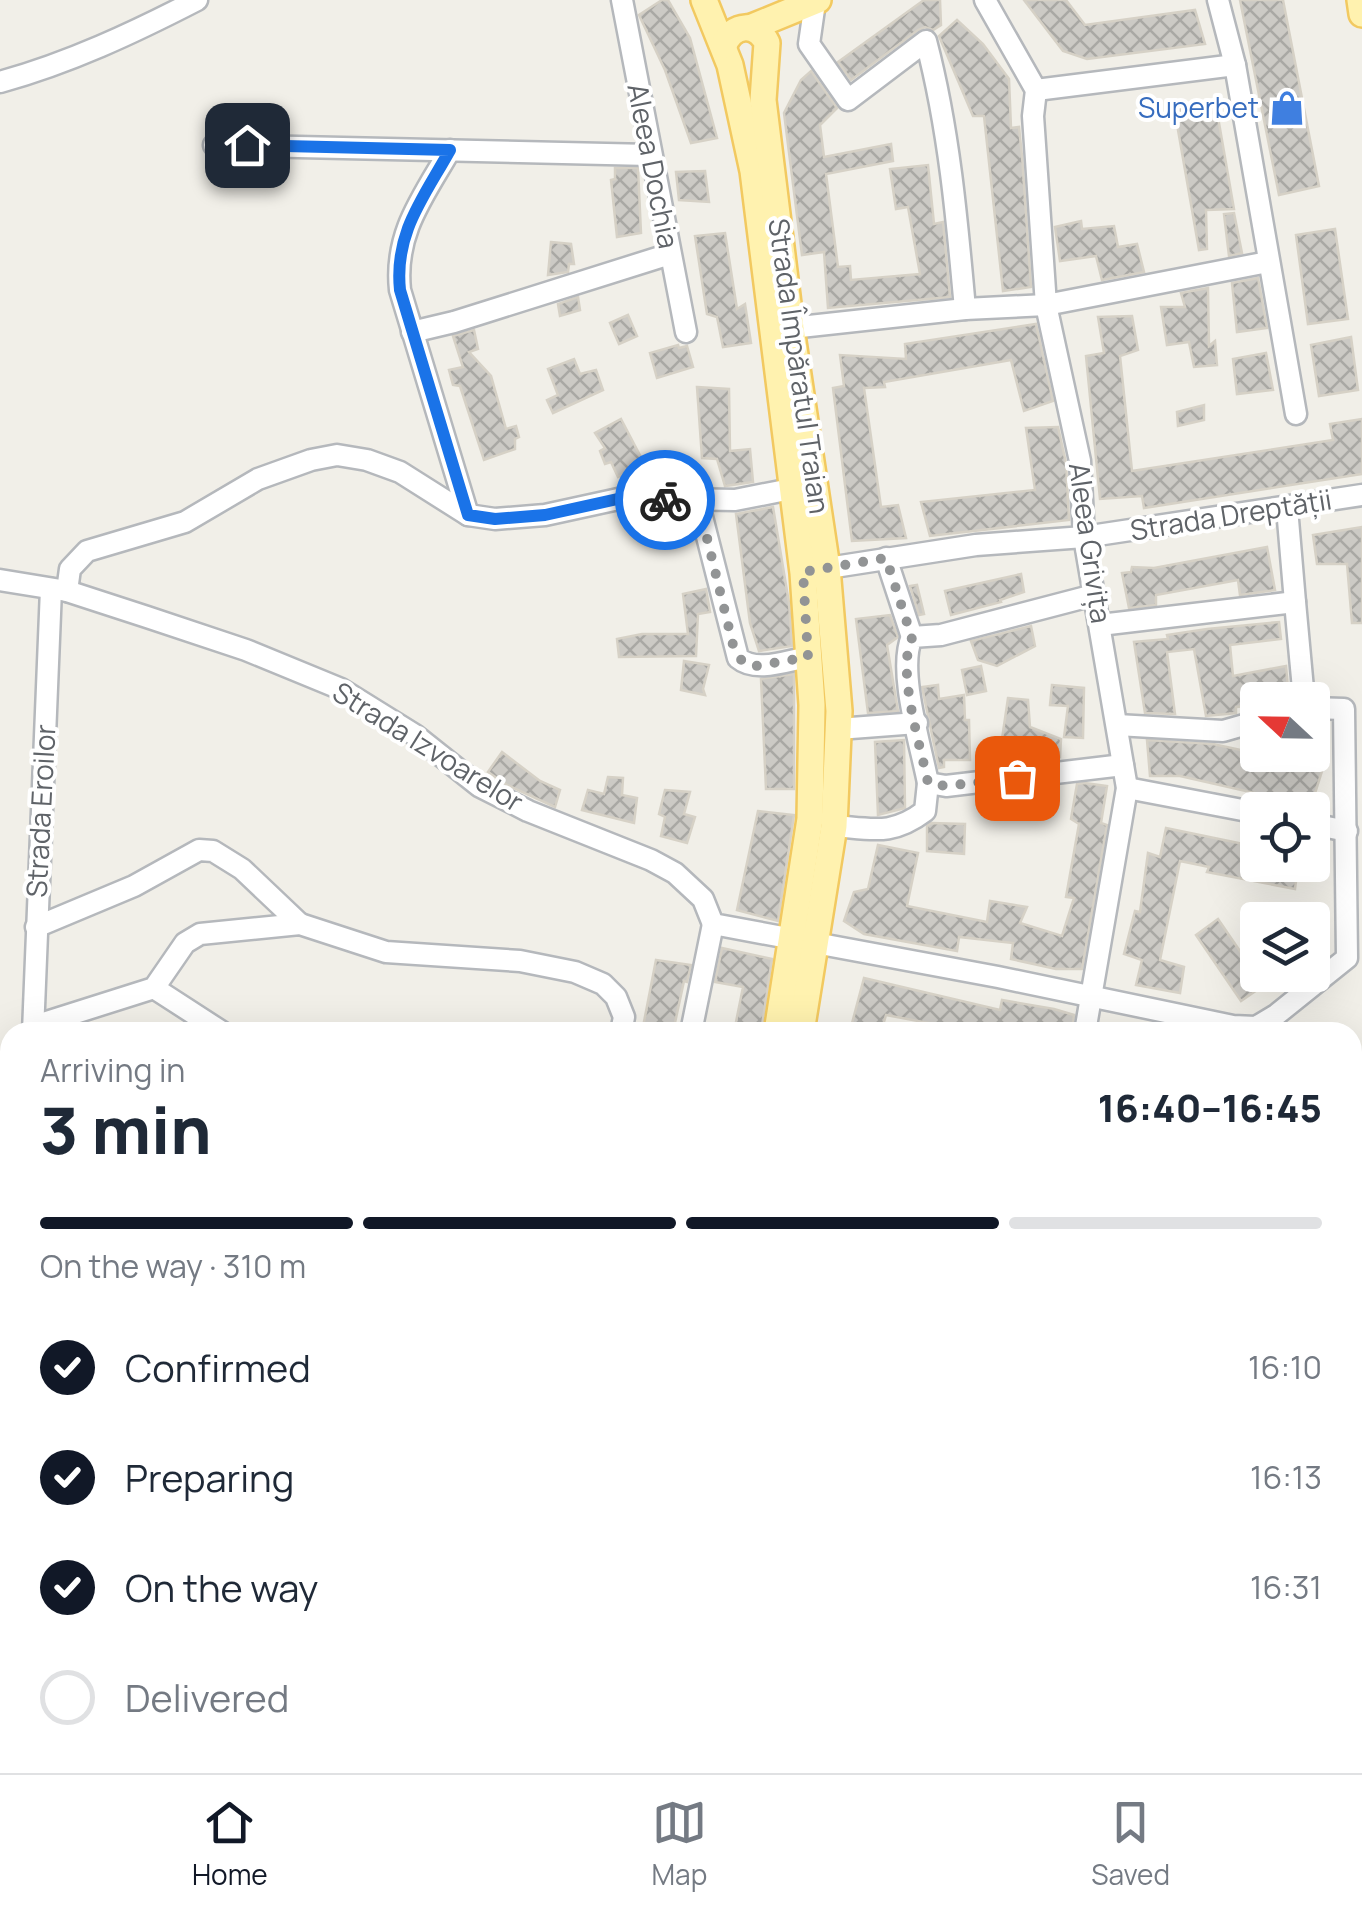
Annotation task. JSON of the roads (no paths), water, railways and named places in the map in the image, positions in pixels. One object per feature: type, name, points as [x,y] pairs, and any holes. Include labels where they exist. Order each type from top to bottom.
[{"type":"main road","name":"Strada Împăratul Traian","points":[[704,0],[727,55],[752,171],[791,489],[815,570],[808,657],[812,704],[810,819],[801,1022]]},
{"type":"main road","points":[[715,0],[764,36],[768,54]]},
{"type":"main road","points":[[1360,0],[1362,14]]},
{"type":"main road","points":[[816,1],[750,71],[736,69],[727,55],[731,32],[816,1]]},
{"type":"main road","name":"Strada Împăratul Traian","points":[[768,54],[763,100],[815,570],[838,729],[834,826],[780,1022]]},
{"type":"street","points":[[0,82],[38,72],[132,34],[197,0]]},
{"type":"street","name":"Aleea Dochia","points":[[622,0],[686,332]]},
{"type":"street","points":[[985,0],[1036,90],[1234,65]]},
{"type":"street","points":[[1218,0],[1234,65],[1296,414]]},
{"type":"street","points":[[816,1],[810,44],[848,100],[926,41],[940,95],[956,198],[966,309]]},
{"type":"street","name":"Aleea Grivița","points":[[1036,90],[1033,116],[1046,305],[1080,462],[1084,537],[1127,788],[1087,1022]]},
{"type":"street","points":[[214,144],[650,155]]},
{"type":"street","points":[[450,150],[404,232],[400,246],[400,290],[468,515]]},
{"type":"street","points":[[412,332],[670,254]]},
{"type":"street","points":[[791,328],[966,309],[1046,305],[1268,262]]},
{"type":"street","points":[[59,590],[70,569],[87,552],[185,522],[258,478],[311,460],[337,456],[367,460],[400,472],[468,515],[495,519],[545,515],[622,498],[735,500],[791,489]]},
{"type":"street","name":"Strada Dreptății","points":[[815,570],[976,545],[1084,537],[1362,494]]},
{"type":"street","points":[[698,501],[738,658],[756,666],[808,657]]},
{"type":"street","points":[[1288,508],[1302,682]]},
{"type":"street","points":[[834,826],[890,830],[906,825],[924,811],[928,783],[907,672],[907,648],[912,638],[886,558]]},
{"type":"street","name":"Strada Izvoarelor","points":[[0,580],[59,590],[246,650],[340,689],[415,735],[479,786],[675,873],[702,899],[713,924]]},
{"type":"street","name":"Strada Eroilor","points":[[34,1022],[36,927],[59,590]]},
{"type":"street","points":[[912,638],[941,635],[1094,595]]},
{"type":"street","points":[[1100,625],[1294,602]]},
{"type":"street","points":[[1264,1022],[1347,958],[1344,709],[1330,709]]},
{"type":"street","points":[[838,729],[917,723]]},
{"type":"street","points":[[1117,725],[1223,731],[1240,727]]},
{"type":"street","points":[[928,783],[946,786],[1123,764]]},
{"type":"street","points":[[1127,788],[1240,810]]},
{"type":"street","points":[[1330,828],[1347,831]]},
{"type":"street","points":[[36,927],[134,886],[199,850],[213,851],[242,869],[300,924]]},
{"type":"street","points":[[54,1022],[154,988],[185,943],[200,934],[300,924],[386,952],[520,961],[575,972],[604,984],[616,997],[623,1022]]},
{"type":"street","points":[[692,1022],[713,924],[1215,1022]]},
{"type":"street","points":[[154,988],[207,1022]]},
{"type":"place","name":"Superbet","points":[[1287,108]]}]
